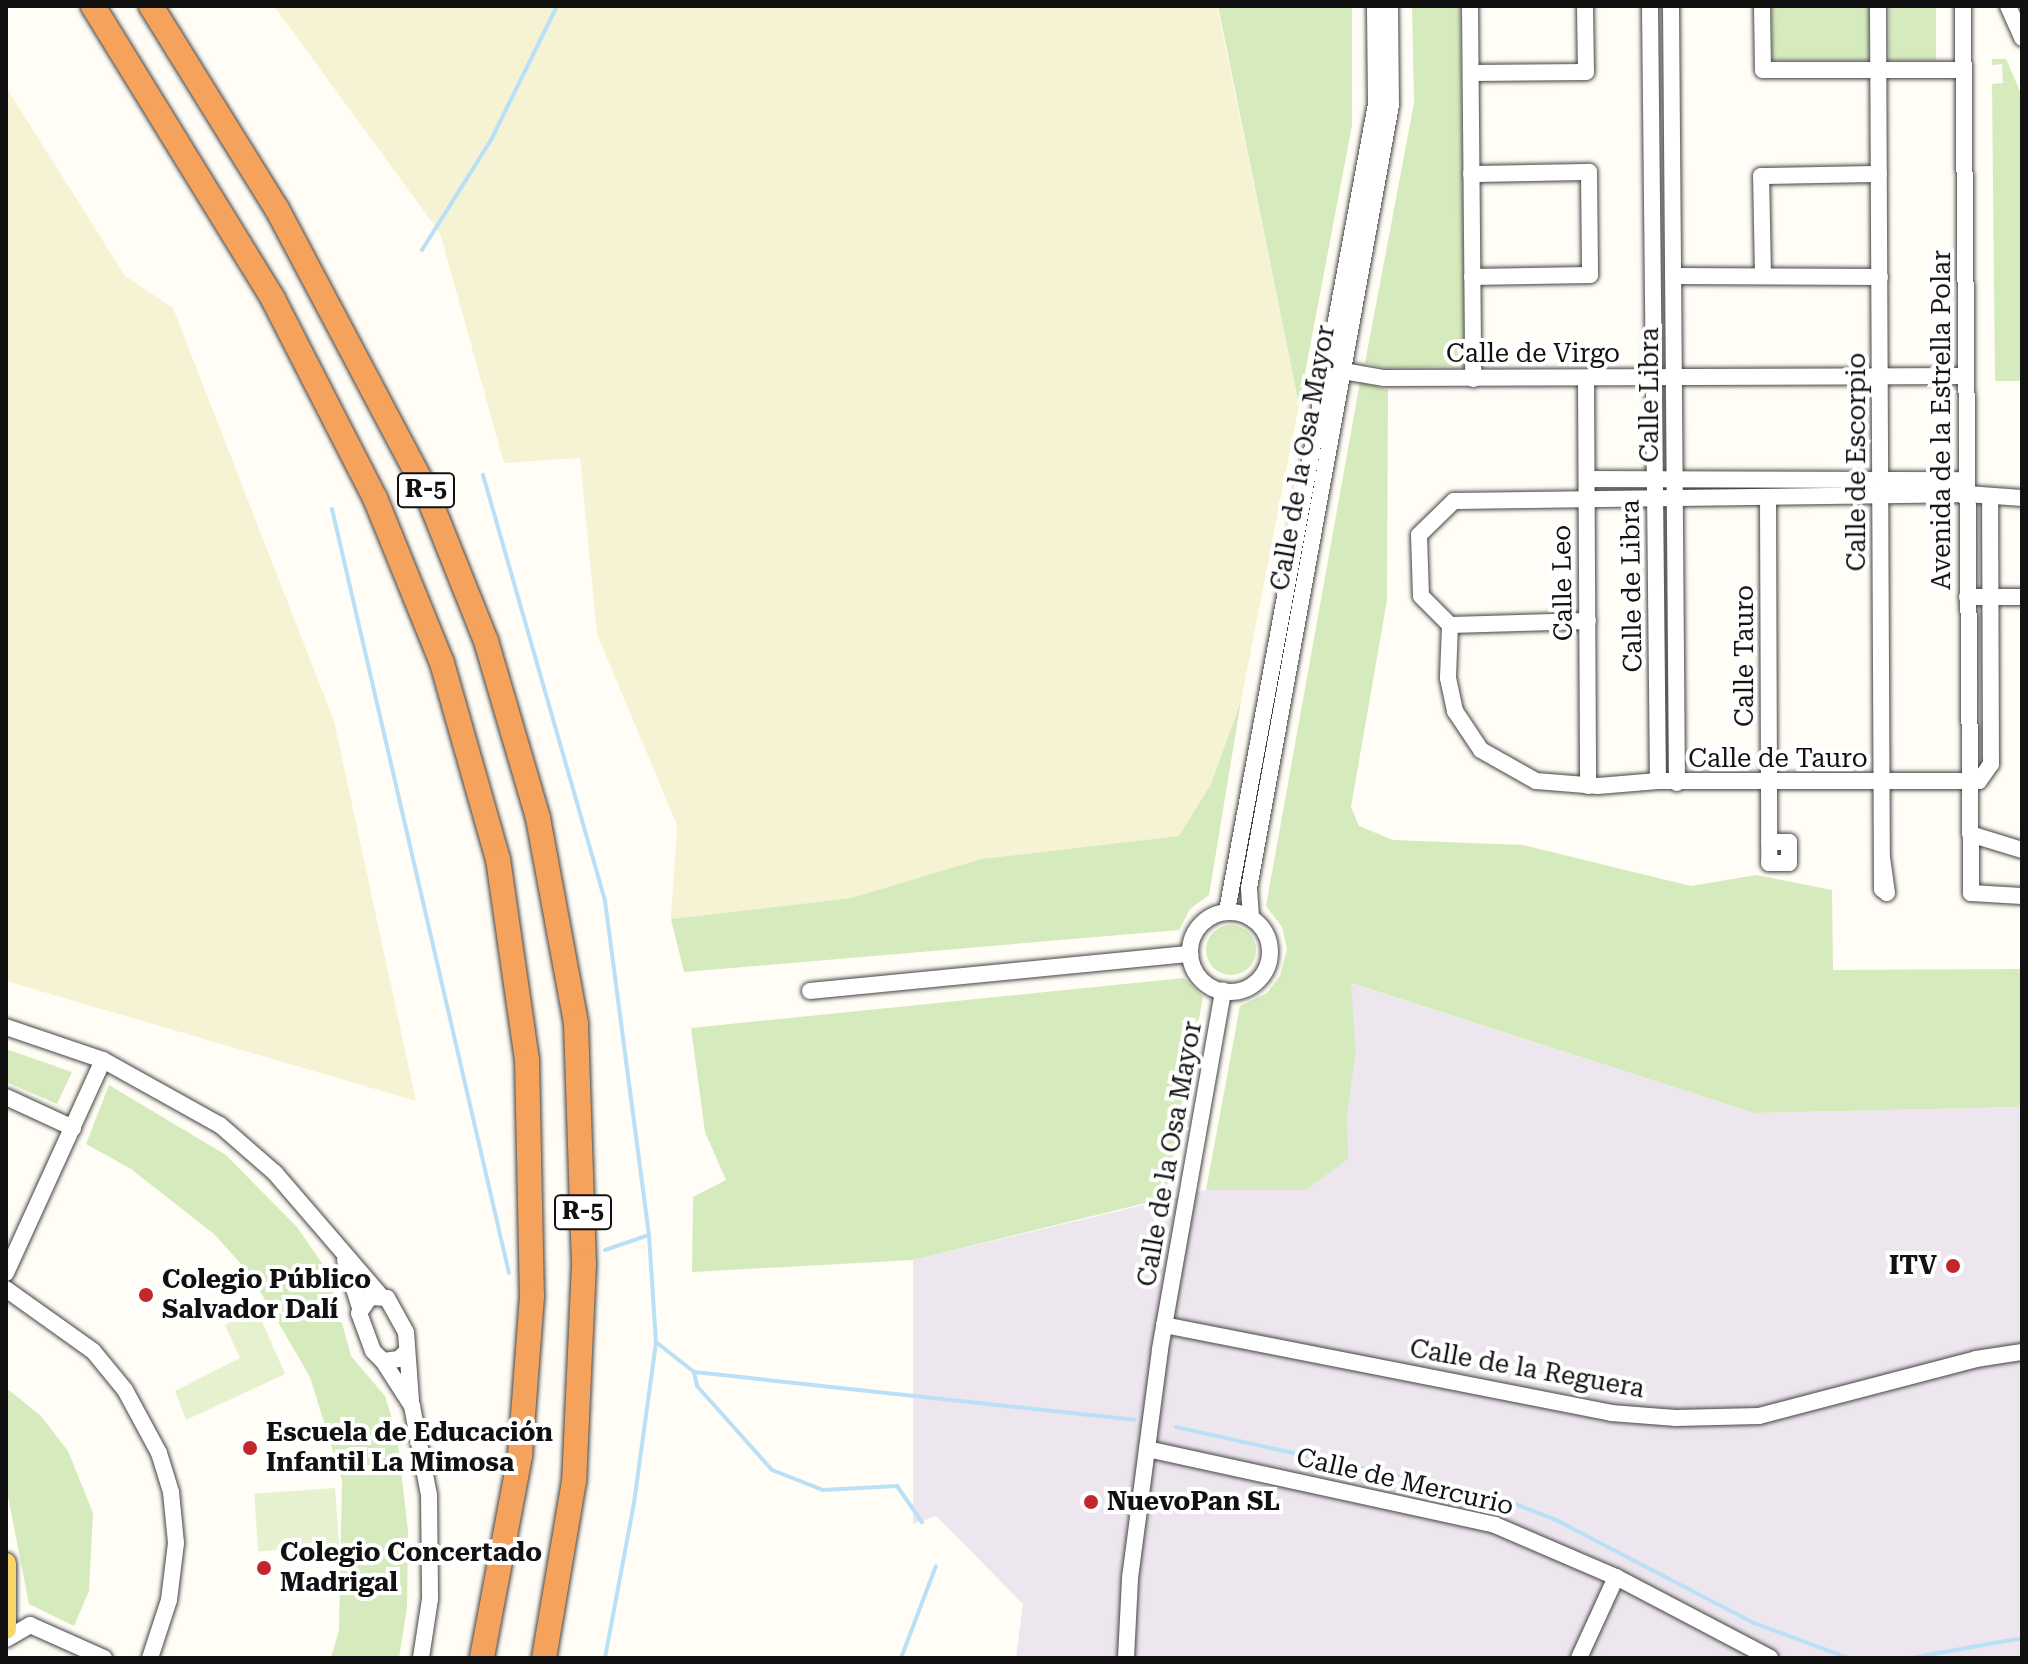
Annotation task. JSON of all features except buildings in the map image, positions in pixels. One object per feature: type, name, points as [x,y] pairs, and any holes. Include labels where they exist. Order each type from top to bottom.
[{"type":"highway","name":"R-5","points":[[93,6],[227,222],[335,416],[418,599],[464,730],[498,859],[521,998],[533,1186],[529,1359],[520,1456],[482,1658]]},
{"type":"highway","name":"R-5","points":[[151,6],[277,209],[379,395],[458,569],[518,745],[538,818],[576,1024],[584,1264],[576,1400],[530,1658]]},
{"type":"highway","points":[[471,1658],[529,1359]]},
{"type":"highway","points":[[544,1658],[574,1481],[576,1400]]},
{"type":"main road","points":[[6,1563],[6,1629]]},
{"type":"street","name":"Calle de la Osa Mayor","points":[[1227,911],[1376,104],[1375,6]]},
{"type":"street","name":"Calle de la Osa Mayor","points":[[1251,917],[1249,888],[1391,105],[1390,6]]},
{"type":"street","points":[[1470,6],[1473,379]]},
{"type":"street","points":[[1471,73],[1586,72],[1585,6]]},
{"type":"street","name":"Calle de Libra","points":[[1650,6],[1658,781]]},
{"type":"street","name":"Calle Libra","points":[[1671,6],[1677,783]]},
{"type":"street","points":[[1762,6],[1763,70],[1964,70]]},
{"type":"street","name":"Calle de Escorpio","points":[[1878,6],[1882,856]]},
{"type":"street","name":"Avenida de la Estrella Polar","points":[[1963,6],[1971,893],[2022,896]]},
{"type":"street","points":[[2008,6],[2022,38]]},
{"type":"street","points":[[1471,174],[1589,172],[1590,245],[1590,275],[1472,277]]},
{"type":"street","points":[[1763,276],[1761,176],[1879,174]]},
{"type":"street","points":[[1673,276],[1880,277]]},
{"type":"street","name":"Calle de Virgo","points":[[1343,371],[1384,378],[1473,379],[1965,376]]},
{"type":"street","name":"Calle Leo","points":[[1586,379],[1588,786]]},
{"type":"street","points":[[1587,479],[1654,479],[1674,488],[1768,497],[1881,487]]},
{"type":"street","points":[[1588,621],[1450,625],[1421,596],[1419,535],[1454,501],[1655,497],[1674,488],[1967,487],[1990,498],[2022,498]]},
{"type":"street","name":"Calle Tauro","points":[[1768,497],[1769,863]]},
{"type":"street","points":[[1969,781],[1986,777],[1991,769],[1990,498]]},
{"type":"street","points":[[1967,597],[2022,597]]},
{"type":"street","points":[[1450,625],[1446,645],[1455,711],[1481,750],[1517,775],[1588,786]]},
{"type":"street","name":"Calle de Tauro","points":[[1588,786],[1658,781],[1969,781]]},
{"type":"street","points":[[1970,834],[2022,850]]},
{"type":"street","points":[[1227,911],[1251,917],[1266,934],[1269,961],[1250,987],[1223,991],[1201,980],[1190,954],[1195,932],[1227,911]]},
{"type":"street","points":[[810,991],[1190,954]]},
{"type":"street","name":"Calle de la Osa Mayor","points":[[1126,1658],[1130,1578],[1164,1325],[1223,991]]},
{"type":"street","points":[[6,1027],[103,1060],[194,1108],[243,1143],[309,1209],[343,1255],[394,1307],[406,1332],[412,1406],[425,1466],[432,1542],[421,1658]]},
{"type":"street","points":[[6,1273],[103,1060]]},
{"type":"street","points":[[6,1097],[73,1128]]},
{"type":"street","points":[[343,1255],[367,1340],[412,1406]]},
{"type":"street","points":[[6,1289],[93,1351],[125,1390],[159,1453],[171,1492],[176,1543],[169,1600],[150,1658]]},
{"type":"street","points":[[360,1308],[370,1297],[380,1295]]},
{"type":"street","name":"Calle de la Reguera","points":[[1164,1325],[1611,1413],[1676,1418],[1759,1416],[1976,1359],[2022,1352]]},
{"type":"street","points":[[383,1361],[399,1359],[407,1351]]},
{"type":"street","name":"Calle de Mercurio","points":[[1147,1449],[1495,1525],[1616,1577],[1770,1658]]},
{"type":"street","points":[[1579,1658],[1616,1577]]},
{"type":"street","points":[[6,1639],[30,1625],[104,1658]]},
{"type":"shaded area","points":[[274,6],[1217,6],[1299,405],[1241,701],[1211,784],[1180,836],[981,859],[851,898],[671,919],[677,825],[597,634],[580,458],[504,463],[440,233]]},
{"type":"shaded area","points":[[6,87],[125,276],[173,308],[334,721],[416,1101],[6,981]]},
{"type":"shaded area","points":[[1350,983],[1754,1113],[2022,1107],[2022,1658],[1016,1658],[1023,1604],[936,1516],[913,1524],[913,1260],[1206,1190],[1306,1190],[1347,1159],[1347,1116],[1356,1053]]},
{"type":"green space","points":[[1218,6],[1352,6],[1352,125],[1299,405]]},
{"type":"green space","points":[[1412,6],[1460,6],[1465,366],[1386,368],[1365,363],[1414,103]]},
{"type":"green space","points":[[1772,6],[1869,6],[1869,60],[1772,60]]},
{"type":"green space","points":[[1889,6],[1936,6],[1936,60],[1889,60]]},
{"type":"green space","points":[[1992,59],[2006,59],[2022,96],[2022,381],[1995,381],[1992,84],[2003,83],[2002,64],[1992,65]]},
{"type":"green space","points":[[1360,382],[1388,390],[1387,600],[1351,807],[1359,826],[1393,840],[1523,845],[1691,886],[1756,875],[1832,890],[1833,970],[2022,969],[2022,1107],[1754,1113],[1351,983],[1356,1053],[1347,1116],[1348,1159],[1306,1190],[1206,1190],[1240,1006],[1267,993],[1280,976],[1287,949],[1282,927],[1266,906]]},
{"type":"green space","points":[[1241,701],[1209,895],[1190,909],[1179,930],[684,972],[671,919],[851,898],[981,859],[1179,836],[1211,784]]},
{"type":"green space","points":[[1231,925],[1248,933],[1256,950],[1248,967],[1231,975],[1214,967],[1206,950],[1214,933]]},
{"type":"green space","points":[[1184,978],[1203,997],[1166,1198],[913,1260],[692,1272],[693,1197],[726,1180],[705,1132],[691,1028]]},
{"type":"green space","points":[[6,1049],[72,1072],[57,1104],[6,1082]]},
{"type":"green space","points":[[109,1085],[226,1155],[297,1227],[328,1272],[351,1356],[385,1396],[397,1435],[408,1531],[407,1608],[399,1658],[331,1658],[339,1630],[342,1480],[310,1377],[250,1274],[214,1234],[131,1169],[86,1144]]},
{"type":"green space","points":[[257,1310],[285,1374],[186,1420],[175,1391],[240,1358],[225,1325]]},
{"type":"green space","points":[[6,1388],[40,1415],[68,1451],[93,1513],[89,1591],[74,1626],[29,1604],[6,1486]]},
{"type":"green space","points":[[335,1488],[339,1546],[258,1552],[254,1494]]},
{"type":"waterway","points":[[422,250],[491,140],[557,6]]},
{"type":"waterway","points":[[483,475],[605,901],[649,1235]]},
{"type":"waterway","points":[[332,509],[509,1273]]},
{"type":"waterway","points":[[605,1250],[649,1235],[656,1342],[694,1372],[1134,1420]]},
{"type":"waterway","points":[[605,1658],[634,1503],[656,1342]]},
{"type":"waterway","points":[[694,1372],[697,1386],[772,1470],[823,1490],[897,1486],[922,1522]]},
{"type":"waterway","points":[[1176,1427],[1505,1500],[1556,1520],[1754,1623],[1848,1658]]},
{"type":"waterway","points":[[901,1658],[936,1566]]},
{"type":"waterway","points":[[1911,1658],[2022,1638]]},
{"type":"place","name":"ITV","points":[[1953,1266]]},
{"type":"place","name":"Colegio Público Salvador Dalí","points":[[146,1295]]},
{"type":"place","name":"Escuela de Educación Infantil La Mimosa","points":[[250,1448]]},
{"type":"place","name":"NuevoPan SL","points":[[1091,1502]]},
{"type":"place","name":"Colegio Concertado Madrigal","points":[[264,1568]]}]
